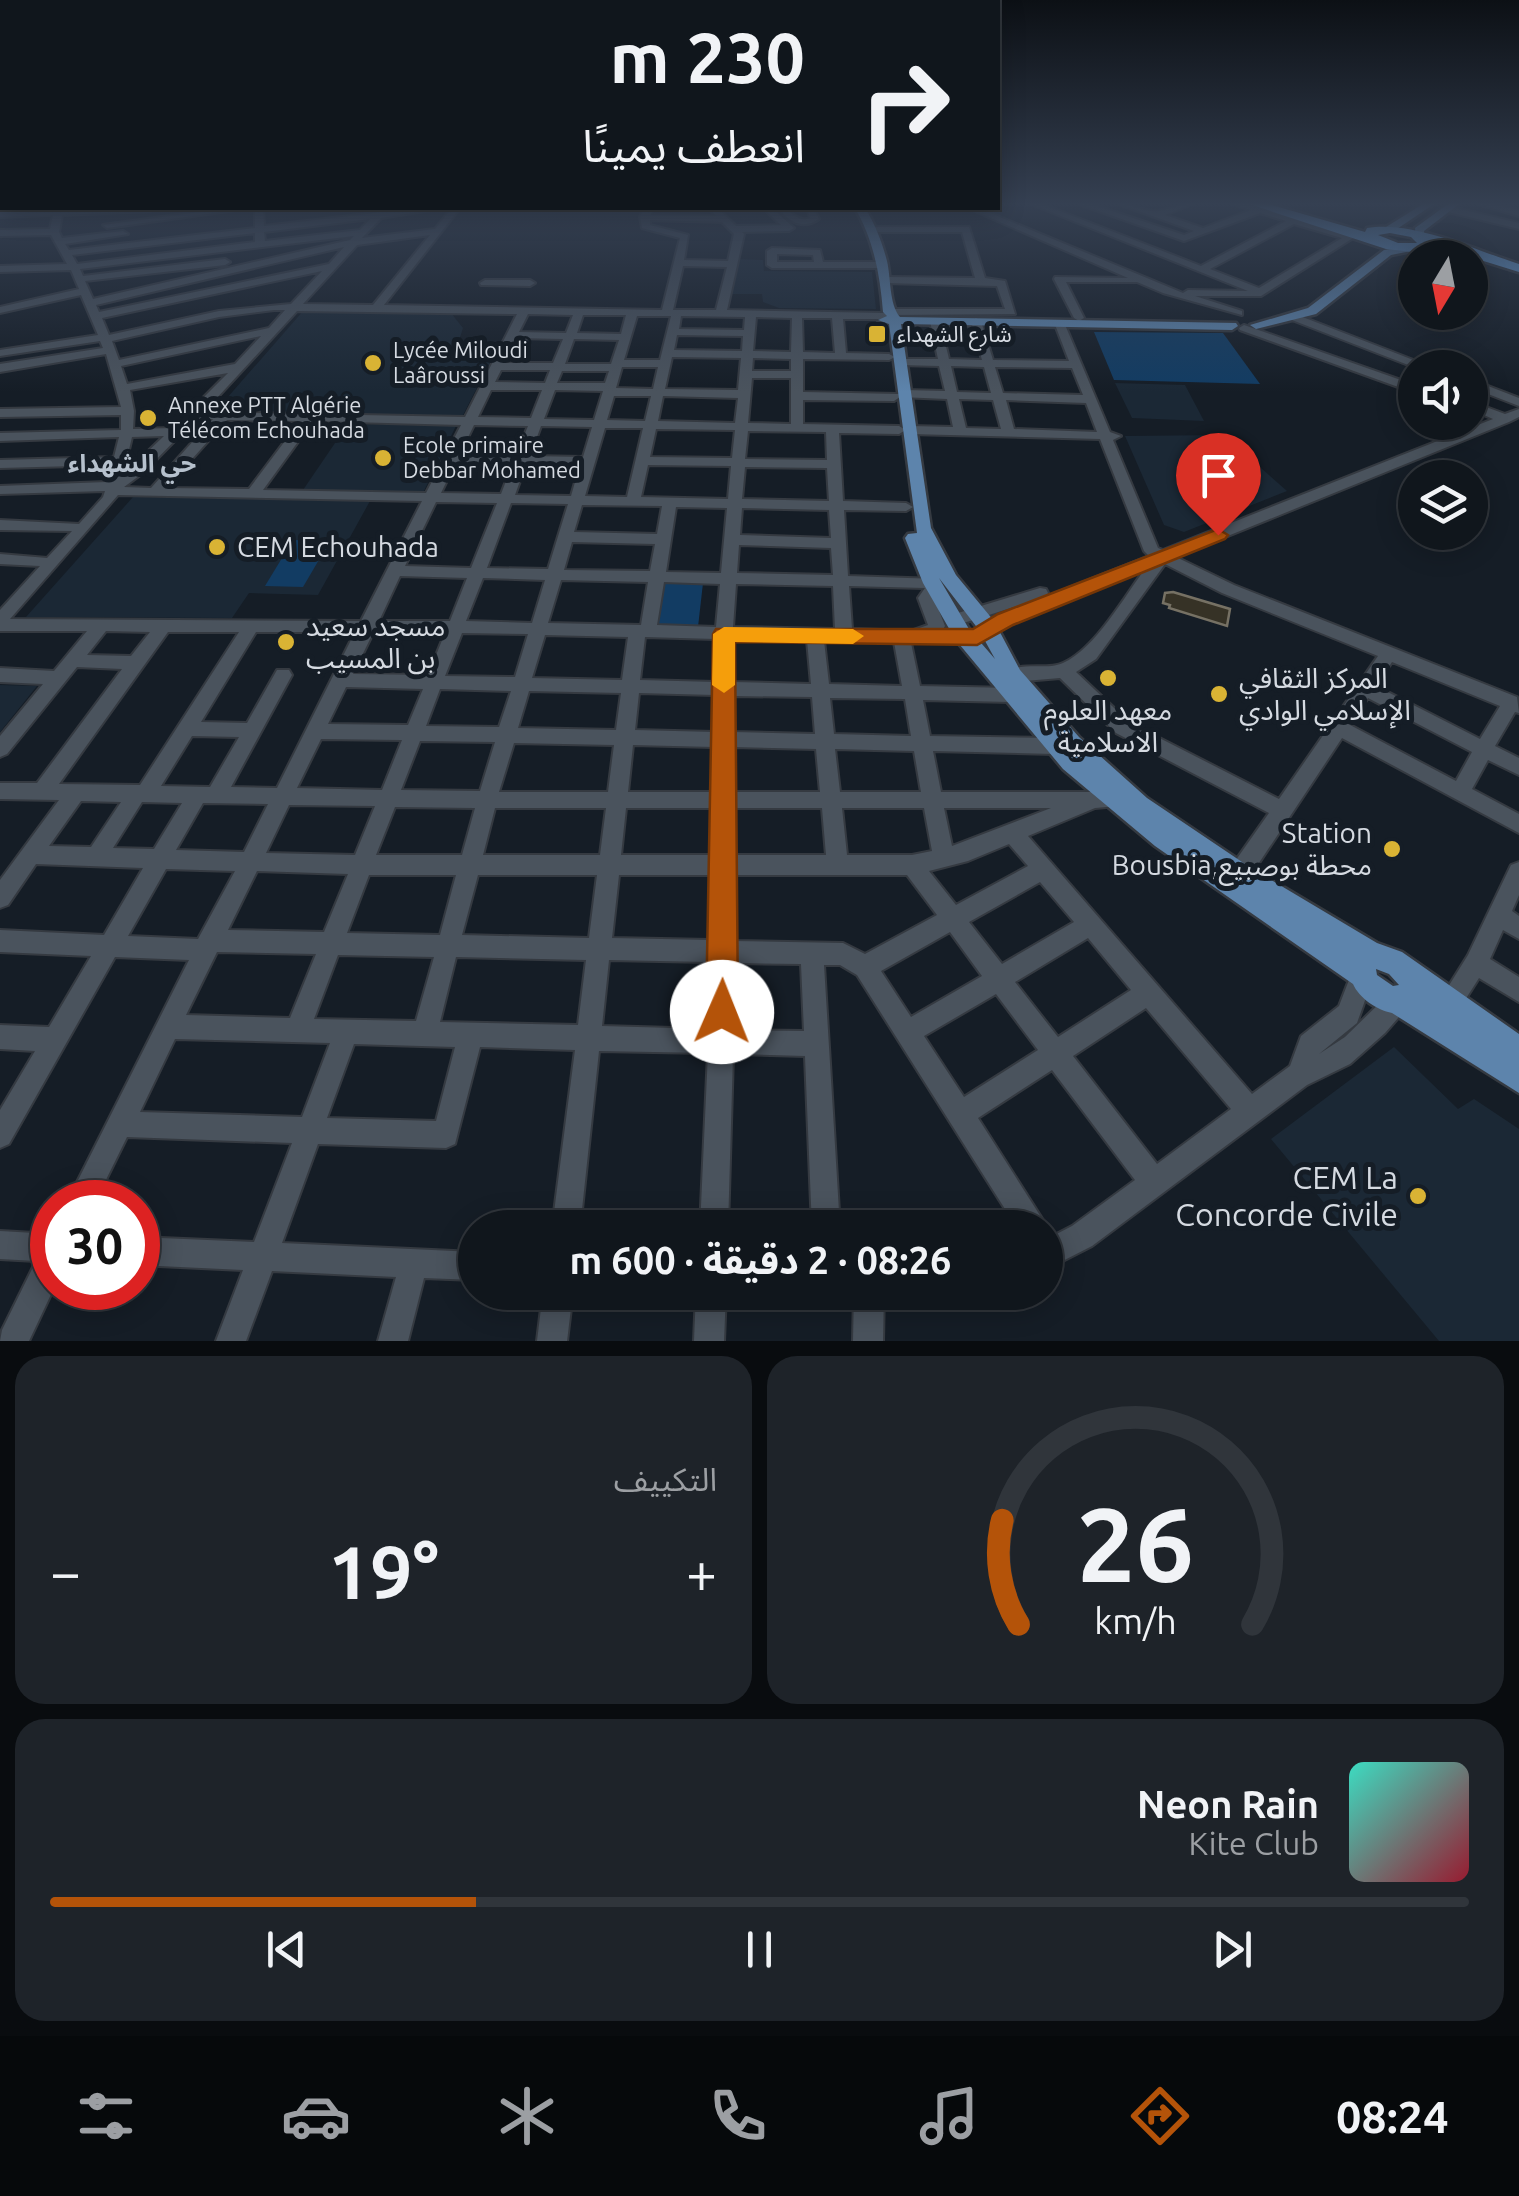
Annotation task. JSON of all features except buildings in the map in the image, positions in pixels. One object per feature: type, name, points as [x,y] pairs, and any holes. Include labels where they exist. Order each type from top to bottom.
[{"type":"main road","points":[[883,267],[886,317],[923,528],[948,578],[982,622],[1012,685],[1054,746],[1105,799],[1366,968]]},
{"type":"main road","points":[[886,317],[1239,320],[1284,314],[1304,306],[1356,267]]},
{"type":"main road","points":[[1289,336],[1289,326],[1296,318],[1332,297],[1370,267]]},
{"type":"main road","points":[[886,317],[935,321],[1296,318]]},
{"type":"main road","points":[[904,430],[906,507],[933,585],[959,628],[1012,685],[1108,779],[1366,968],[1372,990],[1398,1002],[1519,1079]]},
{"type":"main road","points":[[1366,968],[1388,958],[1519,1051]]},
{"type":"main road","points":[[1398,1002],[1413,994],[1408,974]]},
{"type":"street","points":[[74,267],[79,280]]},
{"type":"street","points":[[0,622],[109,491],[127,432],[123,388],[74,267]]},
{"type":"street","points":[[0,310],[117,267]]},
{"type":"street","points":[[144,267],[151,289]]},
{"type":"street","points":[[0,269],[151,289],[228,267]]},
{"type":"street","points":[[261,267],[262,281],[274,307]]},
{"type":"street","points":[[96,316],[328,267]]},
{"type":"street","points":[[2,600],[72,526],[240,367],[330,267]]},
{"type":"street","points":[[377,307],[409,267]]},
{"type":"street","points":[[632,501],[672,332],[679,267]]},
{"type":"street","points":[[721,313],[730,267]]},
{"type":"street","points":[[977,267],[981,281]]},
{"type":"street","points":[[1100,267],[1398,381]]},
{"type":"street","points":[[1111,267],[1398,380]]},
{"type":"street","points":[[1114,268],[1118,267]]},
{"type":"street","points":[[1196,267],[1260,292]]},
{"type":"street","points":[[1202,269],[1207,267]]},
{"type":"street","points":[[1167,291],[1248,296],[1301,267]]},
{"type":"street","points":[[0,281],[79,280],[144,271],[214,269]]},
{"type":"street","points":[[214,269],[219,314]]},
{"type":"street","points":[[1133,281],[1058,278],[1111,436],[1160,553],[1389,654],[1515,704],[1460,793]]},
{"type":"street","points":[[471,308],[487,280],[530,283]]},
{"type":"street","points":[[0,368],[219,314],[274,307],[886,317],[1011,312],[1001,282],[886,280]]},
{"type":"street","points":[[92,1180],[525,309]]},
{"type":"street","points":[[297,1031],[580,310]]},
{"type":"street","points":[[424,1035],[487,800],[633,311]]},
{"type":"street","points":[[715,1210],[722,1043],[724,634],[750,313]]},
{"type":"street","points":[[797,314],[798,428]]},
{"type":"street","points":[[837,314],[841,356]]},
{"type":"street","points":[[1296,318],[1398,357]]},
{"type":"street","points":[[1069,320],[1076,365],[1111,436]]},
{"type":"street","points":[[935,321],[960,431]]},
{"type":"street","points":[[976,321],[1009,433]]},
{"type":"street","points":[[115,364],[271,331]]},
{"type":"street","points":[[672,332],[748,334]]},
{"type":"street","points":[[511,335],[624,337]]},
{"type":"street","points":[[0,353],[107,342]]},
{"type":"street","points":[[495,366],[616,365],[747,354],[1076,365]]},
{"type":"street","points":[[123,388],[240,367]]},
{"type":"street","points":[[745,374],[797,376]]},
{"type":"street","points":[[486,386],[743,394]]},
{"type":"street","points":[[0,622],[902,638],[982,622],[1501,417],[1519,403],[1488,390]]},
{"type":"street","points":[[797,396],[1090,399]]},
{"type":"street","points":[[0,413],[128,411]]},
{"type":"street","points":[[190,416],[1111,436]]},
{"type":"street","points":[[156,491],[223,416]]},
{"type":"street","points":[[253,494],[308,419]]},
{"type":"street","points":[[832,429],[844,636]]},
{"type":"street","points":[[0,437],[173,432]]},
{"type":"street","points":[[152,454],[188,456]]},
{"type":"street","points":[[450,458],[588,461]]},
{"type":"street","points":[[642,461],[834,464]]},
{"type":"street","points":[[0,464],[119,464]]},
{"type":"street","points":[[0,490],[906,507]]},
{"type":"street","points":[[568,1210],[631,686],[670,502]]},
{"type":"street","points":[[0,539],[7,525],[72,526]]},
{"type":"street","points":[[566,536],[663,539]]},
{"type":"street","points":[[732,540],[838,543]]},
{"type":"street","points":[[339,680],[912,693],[1012,685],[1064,671],[1090,654],[1160,553]]},
{"type":"street","points":[[0,559],[41,560]]},
{"type":"street","points":[[393,571],[933,585],[926,598],[937,619],[936,630],[902,638]]},
{"type":"street","points":[[959,628],[977,637],[982,622]]},
{"type":"street","points":[[0,749],[102,626]]},
{"type":"street","points":[[43,792],[162,627]]},
{"type":"street","points":[[95,860],[251,627]]},
{"type":"street","points":[[815,636],[837,865]]},
{"type":"street","points":[[902,638],[944,859]]},
{"type":"street","points":[[1238,874],[1389,654]]},
{"type":"street","points":[[74,661],[137,663]]},
{"type":"street","points":[[1064,671],[1123,728],[1284,811]]},
{"type":"street","points":[[0,675],[60,678]]},
{"type":"street","points":[[3,1126],[160,862],[252,730],[283,675]]},
{"type":"street","points":[[1366,689],[1519,766]]},
{"type":"street","points":[[186,729],[252,730]]},
{"type":"street","points":[[1340,729],[1519,824]]},
{"type":"street","points":[[314,731],[1054,746]]},
{"type":"street","points":[[0,791],[487,800],[1105,799]]},
{"type":"street","points":[[0,898],[76,792]]},
{"type":"street","points":[[33,855],[361,866],[912,865],[944,859],[1105,799]]},
{"type":"street","points":[[1013,834],[1250,1112]]},
{"type":"street","points":[[912,865],[1155,1184]]},
{"type":"street","points":[[866,967],[1042,870]]},
{"type":"street","points":[[1450,1003],[1509,922],[1519,874]]},
{"type":"street","points":[[907,1033],[1088,926]]},
{"type":"street","points":[[0,942],[110,946],[331,943],[843,954],[866,967],[1022,1210]]},
{"type":"street","points":[[812,954],[825,1210]]},
{"type":"street","points":[[1476,963],[1519,990]]},
{"type":"street","points":[[1299,1075],[1310,1044],[1348,1014],[1366,968]]},
{"type":"street","points":[[961,1114],[1147,994]]},
{"type":"street","points":[[1063,1241],[1155,1184],[1299,1075],[1330,1063],[1374,1028],[1398,1002]]},
{"type":"street","points":[[168,1027],[816,1044]]},
{"type":"street","points":[[231,1341],[266,1256],[346,1033]]},
{"type":"street","points":[[0,1037],[55,1040]]},
{"type":"street","points":[[120,1124],[446,1135],[470,1037]]},
{"type":"street","points":[[0,1244],[30,1246]]},
{"type":"street","points":[[160,1252],[458,1265]]},
{"type":"street","points":[[393,1341],[414,1262]]},
{"type":"street","points":[[13,1341],[30,1306]]},
{"type":"street","points":[[552,1341],[556,1310]]},
{"type":"street","points":[[709,1341],[710,1310]]},
{"type":"street","points":[[868,1310],[868,1341]]},
{"type":"shaded area","points":[[736,267],[764,267],[764,271],[872,272],[876,309],[779,308],[763,302],[762,294],[731,294]]},
{"type":"shaded area","name":"Lycée Miloudi Laâroussi","points":[[304,310],[451,313],[463,328],[457,347],[497,349],[461,419],[213,414]]},
{"type":"shaded area","points":[[1094,332],[1223,333],[1260,384],[1114,380]]},
{"type":"shaded area","points":[[1115,383],[1185,385],[1204,421],[1132,418]]},
{"type":"shaded area","name":"Ecole primaire Debbar Mohamed","points":[[348,424],[456,426],[423,493],[303,490]]},
{"type":"shaded area","points":[[1224,435],[1287,491],[1184,532],[1164,525],[1125,436]]},
{"type":"shaded area","name":"CEM Echouhada","points":[[133,497],[370,501],[318,595],[249,593],[232,618],[26,617]]},
{"type":"shaded area","points":[[293,540],[330,541],[303,587],[265,586]]},
{"type":"shaded area","points":[[664,582],[703,583],[698,627],[656,626]]},
{"type":"shaded area","points":[[0,685],[37,686],[0,732]]},
{"type":"shaded area","name":"CEM La Concorde Civile","points":[[1394,1047],[1458,1109],[1474,1099],[1519,1129],[1519,1341],[1439,1341],[1271,1139]]},
{"type":"slow traffic","points":[[724,685],[724,634],[853,636]]},
{"type":"place","name":"شارع الشهداء","points":[[877,334]]},
{"type":"place","name":"Lycée Miloudi Laâroussi","points":[[373,363]]},
{"type":"place","name":"Annexe PTT Algérie Télécom Echouhada","points":[[148,418]]},
{"type":"place","name":"Ecole primaire Debbar Mohamed","points":[[383,458]]},
{"type":"place","name":"CEM Echouhada","points":[[217,547]]},
{"type":"place","name":"مسجد سعيد بن المسيب","points":[[286,642]]},
{"type":"place","name":"معهد العلوم الاسلامية","points":[[1108,678]]},
{"type":"place","name":"المركز الثقافي الإسلامي الوادي","points":[[1219,694]]},
{"type":"place","name":"Station Bousbia,محطة بوصبيع","points":[[1392,849]]},
{"type":"place","name":"CEM La Concorde Civile","points":[[1418,1196]]},
{"type":"district","name":"حي الشهداء","points":[[132,463]]},
{"type":"route","points":[[722,1012],[724,634],[977,637],[1006,620],[1218,535]]}]
